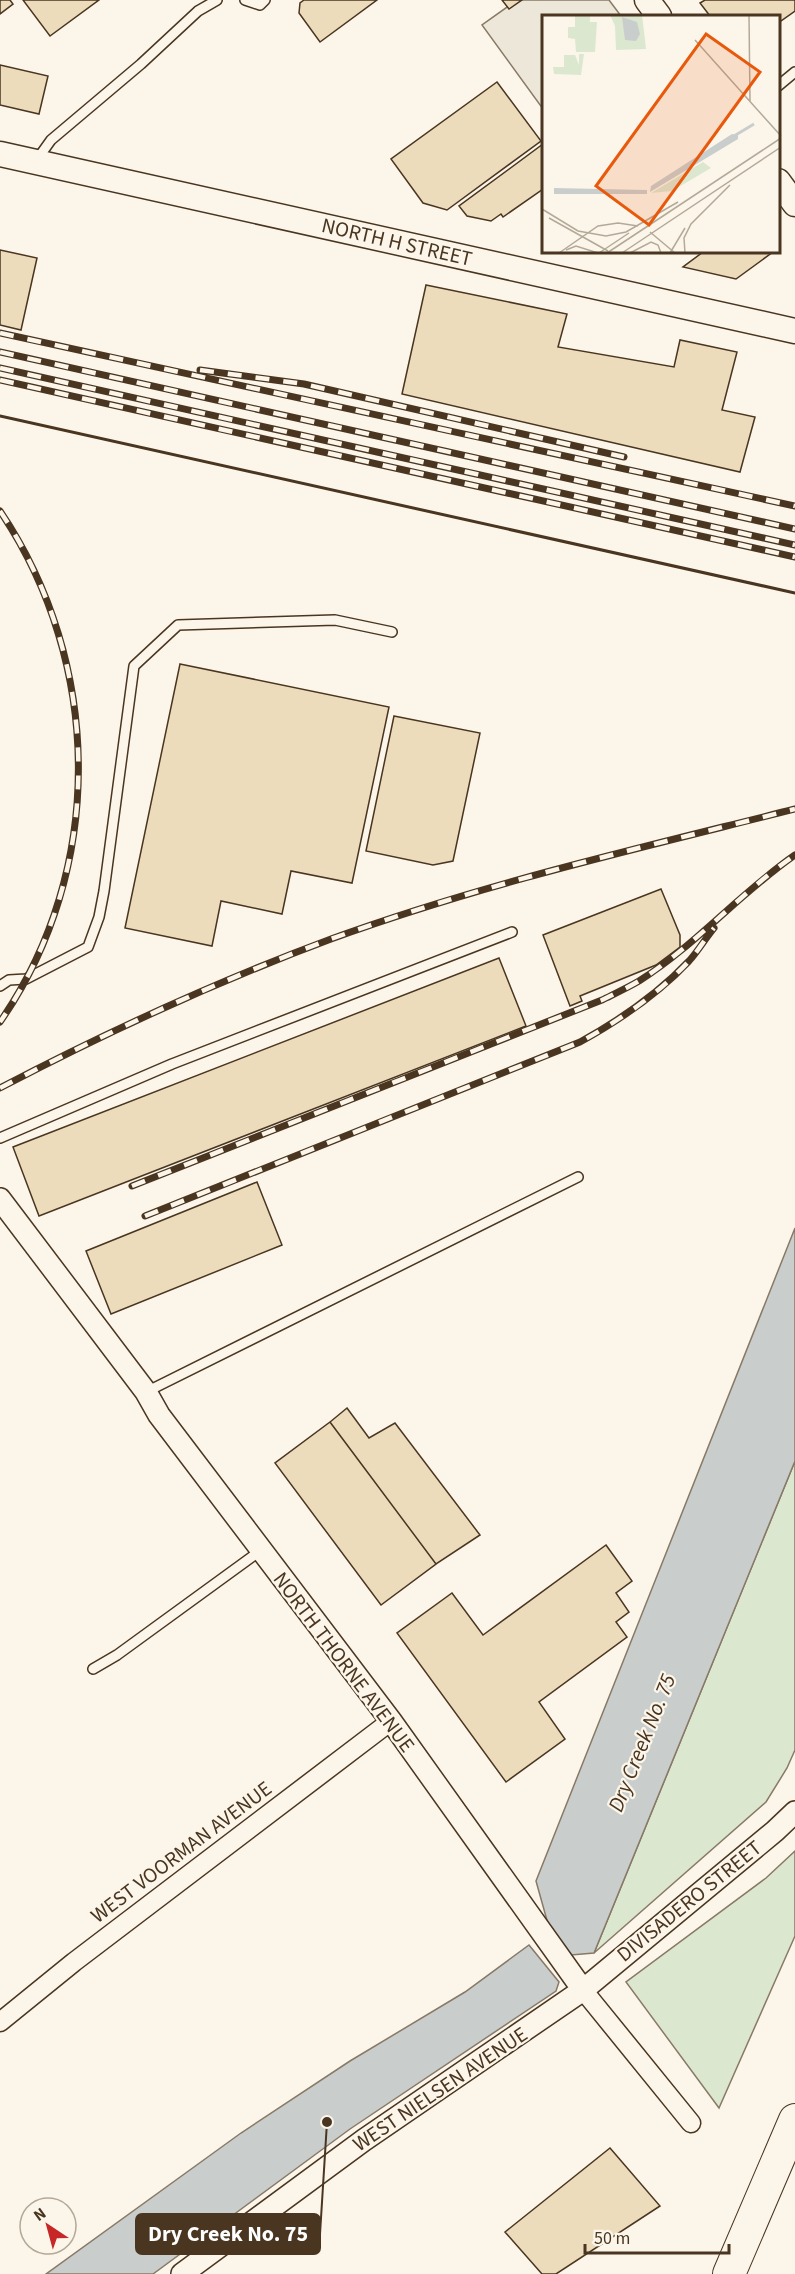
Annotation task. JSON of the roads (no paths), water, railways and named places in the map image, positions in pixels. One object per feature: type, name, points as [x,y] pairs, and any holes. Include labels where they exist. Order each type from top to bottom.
[{"type":"highway","points":[[729,2274],[795,2120]]},
{"type":"highway","points":[[752,2274],[795,2161]]},
{"type":"main road","points":[[647,0],[658,15]]},
{"type":"main road","name":"NORTH H STREET","points":[[0,154],[795,331]]},
{"type":"main road","points":[[780,184],[795,204]]},
{"type":"street","name":"NORTH THORNE AVENUE","points":[[0,1199],[146,1392],[159,1414],[260,1551],[391,1722],[578,1983],[691,2123]]},
{"type":"street","name":"WEST VOORMAN AVENUE","points":[[0,2022],[74,1962],[391,1722]]},
{"type":"street","name":"DIVISADERO STREET","points":[[578,1983],[775,1831],[795,1812]]},
{"type":"street","name":"WEST NIELSEN AVENUE","points":[[182,2274],[578,1983]]},
{"type":"lane","points":[[196,0],[198,11]]},
{"type":"lane","points":[[36,162],[51,140],[141,64],[198,11],[217,0]]},
{"type":"lane","points":[[245,0],[260,5],[265,0]]},
{"type":"lane","points":[[780,84],[795,72]]},
{"type":"lane","points":[[0,987],[9,980],[26,979],[88,947],[99,917],[104,891],[134,666],[178,625],[335,620],[392,632]]},
{"type":"lane","points":[[0,1138],[172,1064],[512,932]]},
{"type":"lane","points":[[146,1392],[578,1177]]},
{"type":"lane","points":[[93,1669],[117,1655],[260,1551]]},
{"type":"water","points":[[795,1228],[795,1461],[594,1953],[571,1955],[548,1924],[536,1881]]},
{"type":"water","points":[[529,1945],[559,1982],[556,1991],[350,2129],[153,2274],[46,2274],[71,2256],[78,2256],[78,2251],[241,2133],[350,2061],[465,1992]]},
{"type":"railway","points":[[0,333],[795,506]]},
{"type":"railway","points":[[0,352],[795,529]]},
{"type":"railway","points":[[0,368],[795,545]]},
{"type":"railway","points":[[200,370],[304,384],[624,457]]},
{"type":"railway","points":[[0,380],[795,557]]},
{"type":"railway","points":[[0,511],[34,571],[58,634],[73,700],[78,767],[74,833],[59,899],[35,962],[0,1022]]},
{"type":"railway","points":[[0,1088],[163,1008],[331,939],[503,884],[795,809]]},
{"type":"railway","points":[[132,1186],[602,1000],[660,967],[795,855]]},
{"type":"railway","points":[[145,1216],[580,1042],[624,1016],[664,985],[689,961],[714,928]]},
{"type":"place","name":"Dry Creek No. 75","points":[[327,2122]]}]
